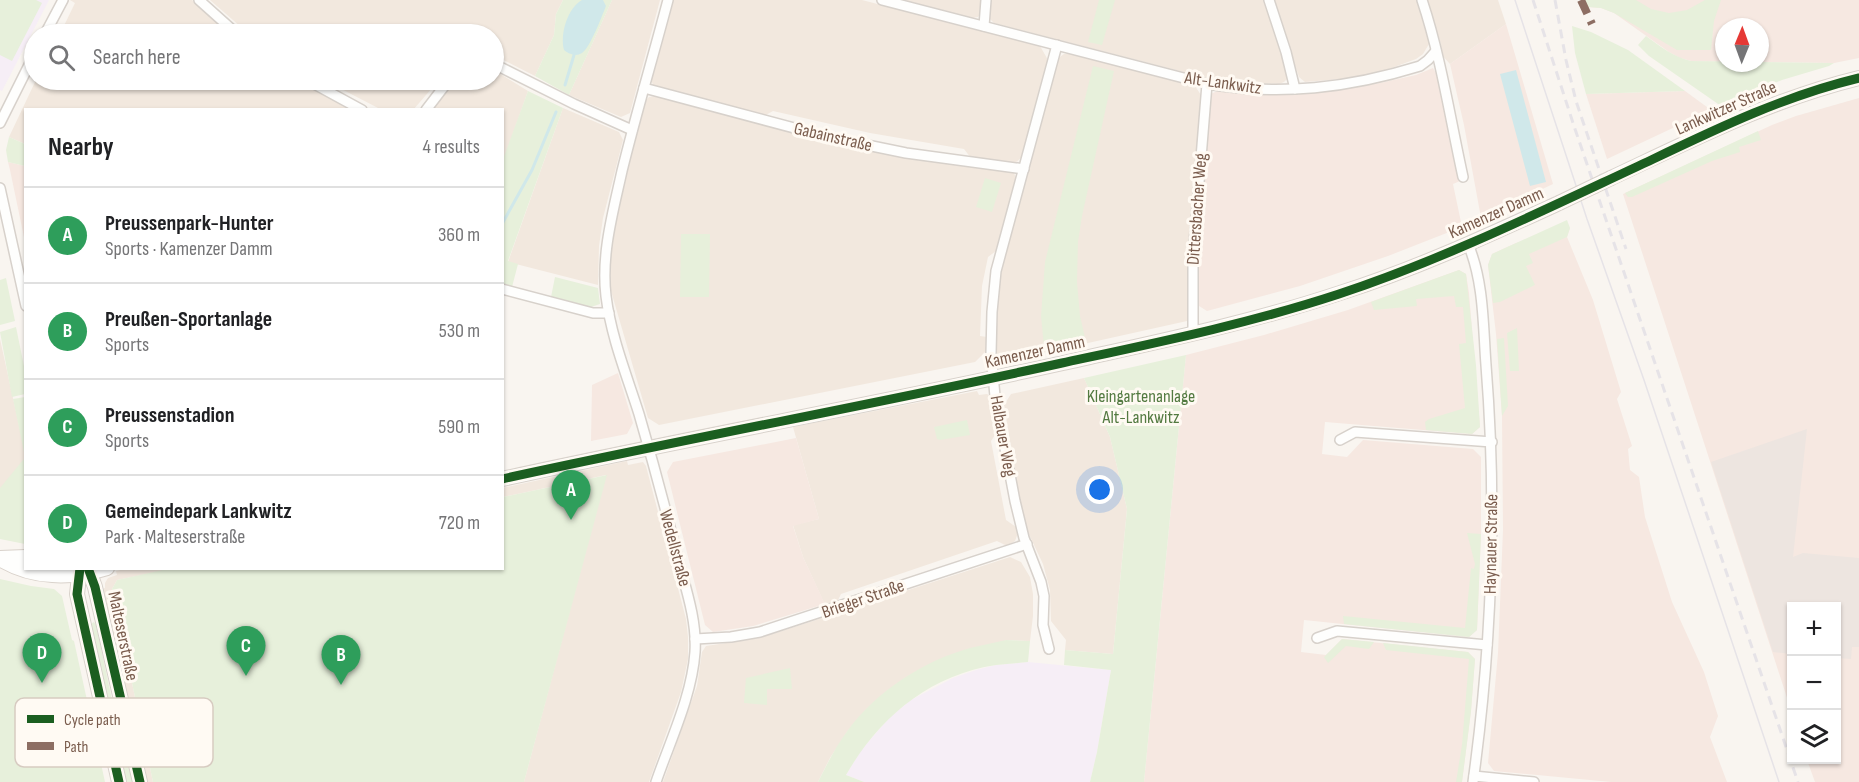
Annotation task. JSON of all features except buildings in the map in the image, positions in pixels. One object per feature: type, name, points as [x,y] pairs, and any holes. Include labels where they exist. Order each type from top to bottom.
[{"type":"main road","name":"Lankwitzer Straße","points":[[1559,203],[1762,109],[1811,91],[1859,78]]},
{"type":"main road","name":"Kamenzer Damm","points":[[504,479],[993,378],[1270,315],[1339,294],[1405,270],[1559,203]]},
{"type":"main road","points":[[0,559],[24,557]]},
{"type":"main road","points":[[0,559],[13,567],[36,574],[85,571]]},
{"type":"main road","name":"Malteserstraße","points":[[85,571],[77,594],[100,698]]},
{"type":"main road","name":"Malteserstraße","points":[[85,571],[118,698]]},
{"type":"main road","name":"Malteserstraße","points":[[116,767],[119,782]]},
{"type":"main road","name":"Malteserstraße","points":[[136,767],[140,782]]},
{"type":"street","points":[[50,24],[63,0]]},
{"type":"street","points":[[199,0],[226,24]]},
{"type":"street","name":"Wedellstraße","points":[[656,782],[690,686],[696,639],[692,613],[648,448],[609,314],[606,289],[610,220],[668,0]]},
{"type":"street","name":"Alt-Lankwitz","points":[[882,0],[1207,84],[1256,90],[1295,89],[1382,78],[1420,66],[1436,51]]},
{"type":"street","points":[[984,26],[986,0]]},
{"type":"street","points":[[1269,0],[1295,89]]},
{"type":"street","points":[[1422,0],[1434,35],[1463,177]]},
{"type":"street","name":"Halbauer Weg","points":[[1049,649],[1043,625],[1044,596],[1027,544],[1011,482],[991,354],[995,282],[1002,247],[1057,45]]},
{"type":"street","points":[[504,69],[632,130]]},
{"type":"street","points":[[0,123],[24,75]]},
{"type":"street","name":"Dittersbacher Weg","points":[[1193,334],[1192,256],[1207,84]]},
{"type":"street","name":"Gabainstraße","points":[[644,88],[847,141],[906,153],[1024,169]]},
{"type":"street","points":[[325,90],[358,108]]},
{"type":"street","points":[[428,108],[441,90]]},
{"type":"street","points":[[0,188],[24,297]]},
{"type":"street","name":"Haynauer Straße","points":[[1468,244],[1478,277],[1492,442],[1491,565],[1487,645],[1482,716],[1474,779],[1534,782]]},
{"type":"street","points":[[504,290],[609,314]]},
{"type":"street","points":[[1340,440],[1355,432],[1492,442]]},
{"type":"street","name":"Brieger Straße","points":[[696,639],[731,638],[760,633],[1027,544]]},
{"type":"street","points":[[1317,638],[1337,631],[1487,645]]},
{"type":"shaded area","points":[[0,0],[49,0],[37,24],[24,24],[24,48],[2,91],[0,90]]},
{"type":"shaded area","points":[[70,0],[192,0],[218,24],[65,24],[75,3]]},
{"type":"shaded area","points":[[210,0],[563,0],[556,14],[554,35],[535,76],[504,60],[504,24],[238,24]]},
{"type":"shaded area","points":[[612,0],[660,0],[630,113],[621,117],[569,95]]},
{"type":"shaded area","points":[[673,0],[862,0],[1040,46],[1048,60],[1021,158],[1015,163],[971,158],[964,149],[870,133],[773,111],[764,116],[654,87],[651,80]]},
{"type":"shaded area","points":[[904,0],[982,0],[981,13],[978,17],[972,18]]},
{"type":"shaded area","points":[[990,0],[1264,0],[1289,72],[1288,78],[1279,84],[1215,80],[994,23],[989,18]]},
{"type":"shaded area","points":[[1273,0],[1418,0],[1429,33],[1429,44],[1423,54],[1416,59],[1378,73],[1305,82],[1299,77]]},
{"type":"shaded area","points":[[1427,0],[1498,0],[1506,24],[1450,64],[1442,55],[1441,44]]},
{"type":"shaded area","points":[[1585,0],[1859,0],[1859,58],[1834,63],[1769,62],[1769,18],[1715,18],[1715,62],[1691,61],[1669,52],[1614,13],[1601,8],[1588,7]]},
{"type":"shaded area","points":[[1506,24],[1553,184],[1481,218],[1450,64]]},
{"type":"shaded area","points":[[1064,54],[1072,54],[1195,86],[1201,95],[1188,258],[1187,321],[998,363],[996,361],[996,312],[1003,262],[1057,59]]},
{"type":"shaded area","points":[[1433,68],[1437,75],[1460,181],[1453,184],[1462,227],[1388,256],[1300,286],[1207,311],[1199,306],[1197,254],[1211,94],[1217,91],[1282,95],[1338,90],[1416,75]]},
{"type":"shaded area","points":[[504,76],[528,91],[504,159],[504,108],[434,108],[448,90],[504,90]]},
{"type":"shaded area","points":[[31,90],[317,90],[350,108],[24,108],[24,144],[9,137]]},
{"type":"shaded area","points":[[343,90],[430,90],[415,108],[378,108]]},
{"type":"shaded area","points":[[1685,91],[1711,110],[1607,159],[1586,94]]},
{"type":"shaded area","points":[[655,96],[855,148],[1014,173],[1016,178],[996,251],[988,257],[982,286],[980,336],[987,337],[987,350],[975,362],[659,425],[648,418],[611,291],[610,264],[611,244],[628,162],[646,100]]},
{"type":"shaded area","points":[[1859,98],[1859,782],[1815,782],[1808,764],[1841,764],[1841,602],[1787,602],[1787,698],[1623,194],[1796,116]]},
{"type":"shaded area","points":[[563,108],[619,132],[623,140],[603,218],[599,246],[598,285],[508,262]]},
{"type":"shaded area","points":[[8,162],[24,166],[24,237]]},
{"type":"shaded area","points":[[1570,228],[1567,237],[1593,300],[1621,392],[1617,399],[1632,446],[1628,449],[1630,470],[1639,477],[1645,517],[1672,602],[1704,672],[1718,716],[1710,737],[1727,782],[1611,782],[1494,771],[1488,763],[1498,653],[1503,530],[1502,416],[1488,265],[1492,254],[1516,243]]},
{"type":"shaded area","points":[[1459,270],[1466,274],[1469,293],[1480,427],[1472,434],[1325,422],[1322,454],[1347,457],[1363,440],[1473,449],[1481,457],[1477,630],[1469,637],[1304,620],[1301,652],[1326,655],[1342,639],[1468,652],[1475,659],[1462,782],[1144,782],[1186,355],[1348,310]]},
{"type":"shaded area","points":[[0,339],[24,448],[24,481],[0,505]]},
{"type":"shaded area","points":[[618,373],[633,423],[627,434],[591,441],[592,385]]},
{"type":"shaded area","points":[[1084,378],[1110,437],[1127,509],[1113,654],[1065,650],[1066,640],[1051,621],[1050,590],[1043,564],[1026,528],[1004,405],[1011,394]]},
{"type":"shaded area","points":[[977,391],[979,395],[987,394],[991,397],[997,432],[991,441],[1006,520],[1016,527],[1018,533],[1015,541],[1007,546],[997,541],[841,594],[836,604],[826,607],[803,557],[793,525],[819,519],[793,427]]},
{"type":"shaded area","points":[[1807,429],[1793,557],[1803,553],[1859,558],[1859,647],[1852,647],[1851,659],[1841,658],[1841,602],[1787,602],[1787,654],[1773,652],[1711,462]]},
{"type":"shaded area","points":[[796,438],[819,519],[793,526],[803,557],[825,604],[753,626],[713,632],[705,625],[667,472],[673,462]]},
{"type":"shaded area","points":[[627,461],[628,465],[643,462],[646,466],[686,619],[688,637],[688,659],[681,692],[649,782],[524,782],[606,475],[504,497],[504,488]]},
{"type":"shaded area","points":[[1010,557],[1021,562],[1030,577],[1033,616],[1030,641],[1006,640],[849,729],[818,782],[663,782],[697,686],[702,652],[706,646],[759,638]]},
{"type":"shaded area","points":[[167,570],[117,580],[112,589],[135,698],[126,698],[102,589],[105,588],[108,578],[117,575],[116,571]]},
{"type":"shaded area","points":[[1028,662],[1111,670],[1090,782],[864,782],[846,775],[862,749],[890,717],[911,700],[953,678],[976,670],[996,665]]},
{"type":"shaded area","points":[[141,767],[150,767],[153,782],[144,782]]},
{"type":"green space","points":[[0,0],[36,0],[42,3],[31,24],[24,24],[24,38],[12,61],[0,55]]},
{"type":"green space","points":[[563,0],[612,0],[569,95],[535,76],[554,35],[556,14]]},
{"type":"green space","points":[[1099,0],[1115,0],[1102,45],[1088,42]]},
{"type":"green space","points":[[1585,0],[1636,0],[1651,9],[1669,13],[1687,10],[1705,0],[1721,0],[1714,21],[1711,50],[1677,50],[1614,13],[1601,8],[1588,7]]},
{"type":"green space","points":[[1572,26],[1591,32],[1628,50],[1685,91],[1586,94],[1575,53]]},
{"type":"green space","points":[[1646,36],[1662,48],[1685,59],[1715,61],[1715,72],[1769,72],[1769,62],[1834,63],[1782,80],[1721,106],[1649,56],[1638,45]]},
{"type":"green space","points":[[1093,66],[1114,71],[1078,242],[1077,282],[1080,316],[1085,338],[1044,347],[1041,316],[1045,262]]},
{"type":"green space","points":[[528,91],[563,108],[508,261],[518,264],[512,287],[504,285],[504,157]]},
{"type":"green space","points":[[1758,131],[1761,140],[1739,147],[1740,152],[1712,161],[1632,197],[1628,197],[1625,193]]},
{"type":"green space","points":[[9,137],[24,144],[24,166],[8,162],[6,150]]},
{"type":"green space","points":[[985,178],[1001,183],[992,212],[976,207]]},
{"type":"green space","points":[[1567,220],[1570,228],[1567,237],[1529,254],[1533,263],[1526,266],[1535,285],[1500,302],[1493,303],[1488,265],[1492,254]]},
{"type":"green space","points":[[681,234],[710,234],[709,297],[680,297]]},
{"type":"green space","points":[[1459,270],[1466,274],[1476,365],[1480,427],[1472,434],[1426,430],[1425,422],[1465,408],[1459,344],[1466,343],[1463,307],[1456,307],[1454,296],[1416,299],[1417,306],[1374,310],[1371,302]]},
{"type":"green space","points":[[555,277],[598,288],[600,304],[591,307],[551,297]]},
{"type":"green space","points":[[6,278],[15,321],[0,325],[0,280]]},
{"type":"green space","points":[[16,327],[24,366],[24,394],[12,397],[0,332]]},
{"type":"green space","points":[[1517,328],[1519,371],[1510,371],[1507,333]]},
{"type":"green space","points":[[1504,338],[1508,406],[1502,416],[1497,339]]},
{"type":"green space","name":"Kleingartenanlage Alt-Lankwitz","points":[[1186,355],[1144,782],[1090,782],[1111,670],[1064,665],[1065,650],[1113,654],[1127,509],[1110,437],[1084,378]]},
{"type":"green space","points":[[24,397],[24,452],[13,399]]},
{"type":"green space","points":[[967,420],[970,435],[937,439],[934,427]]},
{"type":"green space","points":[[23,460],[24,544],[0,539],[0,488]]},
{"type":"green space","points":[[607,475],[524,782],[153,782],[150,767],[213,767],[213,698],[135,698],[112,589],[117,580],[163,570],[504,570],[504,497]]},
{"type":"green space","points":[[1467,533],[1481,534],[1477,630],[1469,637],[1344,624],[1343,616],[1465,628],[1471,568],[1474,569],[1475,564]]},
{"type":"green space","points":[[0,579],[54,589],[62,596],[87,698],[15,698],[15,767],[102,767],[105,782],[0,782]]},
{"type":"green space","points":[[94,622],[96,625],[112,698],[106,698],[91,624]]},
{"type":"green space","points":[[1342,639],[1374,642],[1369,649],[1346,646],[1328,663],[1324,657]]},
{"type":"green space","points":[[1006,640],[1030,641],[1028,662],[972,670],[928,689],[890,718],[859,754],[846,775],[864,782],[818,782],[848,730],[887,690],[918,669],[935,661],[970,648]]},
{"type":"green space","points":[[1383,643],[1468,652],[1475,659],[1462,782],[1456,782],[1462,745],[1469,659],[1386,650]]},
{"type":"green space","points":[[790,668],[792,689],[767,689],[767,705],[744,703],[746,678]]},
{"type":"green space","points":[[121,767],[131,767],[134,782],[124,782]]},
{"type":"water","points":[[582,0],[603,0],[606,6],[589,45],[582,53],[575,55],[564,50],[563,37],[572,9]]},
{"type":"water","points":[[1516,70],[1546,182],[1530,186],[1500,74]]},
{"type":"waterway","points":[[565,85],[574,55]]},
{"type":"waterway","points":[[504,220],[532,170],[556,112]]},
{"type":"tram line","points":[[1515,0],[1587,219],[1644,380],[1779,782]]},
{"type":"railway","points":[[1533,0],[1798,782]]},
{"type":"railway","points":[[1555,0],[1576,101],[1626,249]]},
{"type":"marked path","points":[[1581,0],[1592,24]]},
{"type":"cycle path","points":[[504,479],[1132,348],[1305,305],[1379,280],[1456,249],[1751,114],[1804,94],[1859,78]]},
{"type":"cycle path","points":[[80,570],[77,594],[100,698]]},
{"type":"cycle path","points":[[89,570],[95,587],[121,698]]},
{"type":"cycle path","points":[[116,767],[119,782]]},
{"type":"cycle path","points":[[137,767],[140,782]]},
{"type":"place","name":"Preussenpark-Hunter","points":[[571,520]]},
{"type":"place","name":"Preussenstadion","points":[[246,676]]},
{"type":"place","name":"Gemeindepark Lankwitz","points":[[42,683]]},
{"type":"place","name":"Preußen-Sportanlage","points":[[341,685]]}]
